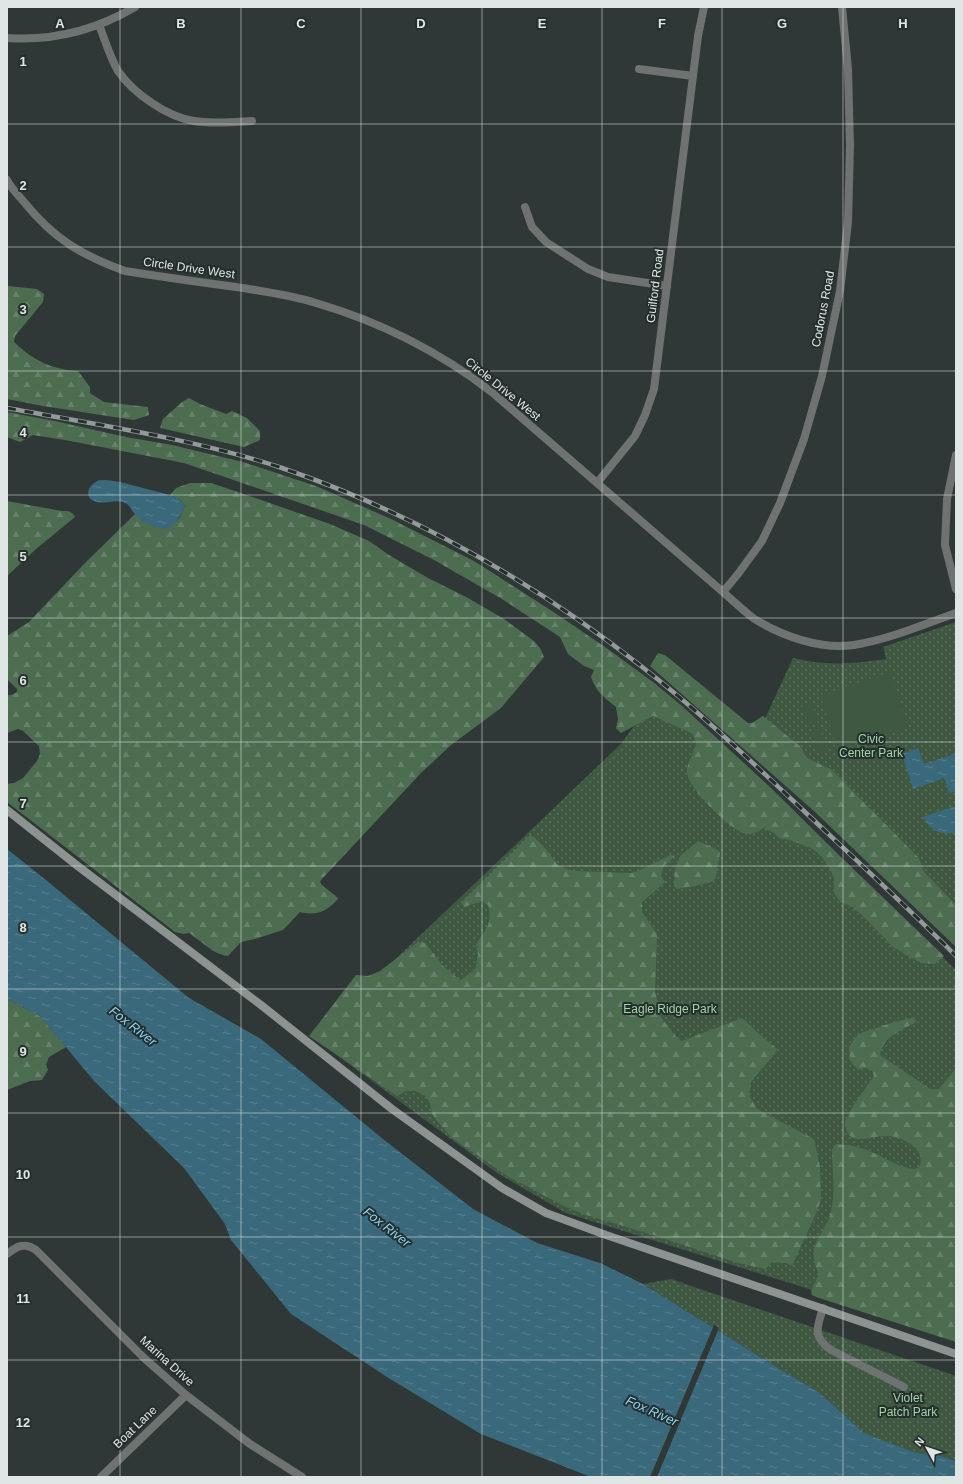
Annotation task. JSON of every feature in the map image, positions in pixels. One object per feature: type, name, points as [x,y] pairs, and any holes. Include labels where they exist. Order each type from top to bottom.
[{"type":"street","points":[[7,38],[46,38],[73,32],[99,25],[120,16],[134,7]]},
{"type":"street","name":"Guilford Road","points":[[598,483],[635,436],[645,415],[654,389],[698,36],[704,7]]},
{"type":"street","name":"Codorus Road","points":[[723,592],[762,541],[780,503],[804,439],[822,376],[840,291],[848,222],[850,146],[848,69],[842,7]]},
{"type":"street","points":[[99,25],[118,70],[130,85],[144,98],[173,115],[194,121],[252,121]]},
{"type":"street","points":[[639,69],[693,76]]},
{"type":"street","name":"Circle Drive West","points":[[8,184],[39,220],[59,238],[78,251],[103,263],[125,271],[269,292],[315,302],[388,328],[424,346],[465,372],[493,393],[752,617],[770,628],[794,638],[826,645],[853,645],[880,640],[956,613]]},
{"type":"street","points":[[525,207],[532,227],[546,242],[588,269],[608,277],[667,286]]},
{"type":"street","points":[[956,455],[947,499],[945,545],[956,589]]},
{"type":"street","points":[[7,810],[123,902],[261,1005],[392,1109],[502,1188],[546,1213],[573,1223],[956,1354]]},
{"type":"street","name":"Marina Drive","points":[[7,1254],[20,1246],[29,1245],[43,1256],[144,1358],[186,1395],[250,1444],[302,1477]]},
{"type":"street","points":[[823,1308],[818,1335],[822,1343],[831,1350],[904,1387]]},
{"type":"street","name":"Boat Lane","points":[[101,1477],[186,1395]]},
{"type":"green space","points":[[7,286],[37,289],[44,294],[43,302],[15,336],[14,342],[28,354],[43,363],[60,369],[78,371],[90,387],[90,393],[104,402],[148,407],[149,415],[134,420],[7,399]]},
{"type":"green space","points":[[189,398],[226,414],[232,411],[247,418],[260,431],[260,440],[244,447],[160,428],[163,419],[182,402]]},
{"type":"green space","points":[[7,412],[172,445],[243,462],[316,486],[391,519],[474,561],[605,647],[653,682],[682,706],[770,787],[944,956],[935,964],[921,963],[893,947],[862,915],[851,906],[841,902],[834,893],[834,878],[830,869],[822,857],[813,849],[790,840],[779,838],[774,833],[764,828],[754,833],[743,833],[719,816],[694,788],[689,780],[687,770],[696,744],[693,734],[653,716],[621,733],[616,728],[618,719],[616,707],[595,687],[591,677],[594,670],[584,666],[568,654],[560,637],[502,599],[434,560],[364,525],[184,463],[33,435],[20,442],[7,437]]},
{"type":"green space","points":[[190,483],[211,483],[330,524],[369,541],[389,555],[428,578],[468,598],[504,619],[534,641],[540,648],[544,657],[501,708],[451,745],[421,773],[321,880],[320,882],[322,885],[338,899],[321,912],[300,912],[283,930],[241,942],[228,956],[212,950],[189,933],[183,934],[175,932],[7,802],[7,784],[14,783],[23,778],[37,761],[40,754],[39,746],[23,731],[18,729],[7,733],[7,695],[17,692],[17,689],[7,679],[7,636],[29,622],[85,563],[135,514],[143,521],[173,525],[179,519],[185,506],[179,499],[170,495],[176,488]]},
{"type":"green space","points":[[7,501],[68,511],[75,517],[36,549],[7,576]]},
{"type":"green space","name":"Civic Center Park","points":[[956,622],[956,936],[750,751],[793,658],[805,661],[828,663],[861,662],[886,659],[883,647]]},
{"type":"green space","points":[[658,653],[665,655],[748,723],[752,723],[763,716],[801,747],[806,757],[831,769],[919,858],[924,872],[956,904],[956,947],[815,812],[650,666]]},
{"type":"green space","points":[[890,672],[908,727],[838,750],[820,695]]},
{"type":"green space","name":"Eagle Ridge Park","points":[[661,689],[956,970],[956,1335],[566,1213],[497,1173],[322,1044],[384,970],[621,744]]},
{"type":"green space","points":[[812,702],[818,723],[809,726],[802,705]]},
{"type":"green space","points":[[820,729],[827,749],[817,753],[811,732]]},
{"type":"green space","points":[[530,835],[544,847],[559,866],[574,871],[631,873],[670,855],[675,856],[663,867],[661,876],[665,882],[642,902],[642,912],[657,934],[655,991],[661,1017],[677,1038],[682,1041],[742,1018],[777,1049],[751,1082],[749,1095],[757,1109],[814,1139],[820,1167],[821,1200],[792,1266],[786,1263],[772,1262],[765,1269],[738,1263],[583,1214],[566,1207],[509,1177],[452,1138],[432,1114],[430,1102],[424,1095],[415,1091],[406,1091],[397,1096],[309,1036],[356,975],[368,976],[380,971],[418,942],[425,943],[442,965],[460,980],[475,970],[478,955],[476,945],[485,931],[490,917],[488,905],[482,901],[464,907],[461,903]]},
{"type":"green space","points":[[701,842],[718,850],[720,853],[714,881],[677,889],[674,886],[675,869],[680,856],[696,843]]},
{"type":"green space","points":[[7,999],[40,1016],[66,1047],[49,1057],[46,1065],[48,1070],[42,1080],[30,1081],[7,1090]]},
{"type":"green space","points":[[914,1017],[916,1022],[899,1031],[889,1039],[882,1048],[880,1055],[930,1089],[939,1089],[956,1068],[956,1342],[816,1297],[812,1295],[811,1291],[819,1274],[815,1263],[815,1247],[831,1211],[834,1188],[832,1150],[836,1144],[865,1149],[899,1165],[909,1168],[915,1169],[921,1164],[918,1150],[905,1140],[889,1136],[866,1139],[854,1138],[850,1136],[845,1122],[853,1106],[874,1076],[872,1070],[865,1068],[858,1070],[850,1061],[849,1047],[858,1034]]},
{"type":"green space","name":"Violet Patch Park","points":[[671,1279],[956,1376],[956,1461],[935,1454],[928,1455],[914,1452],[864,1433],[820,1393],[643,1284]]},
{"type":"water","points":[[105,480],[120,482],[170,495],[179,499],[185,506],[173,526],[164,529],[159,528],[142,520],[127,504],[123,502],[114,501],[102,503],[91,499],[88,492],[91,486],[98,481]]},
{"type":"water","points":[[918,748],[924,764],[955,754],[956,791],[949,793],[944,778],[913,789],[902,754]]},
{"type":"water","points":[[956,806],[955,833],[940,833],[936,831],[929,826],[923,817]]},
{"type":"water","name":"Fox River","points":[[7,849],[189,998],[261,1039],[383,1139],[473,1209],[537,1243],[600,1263],[643,1284],[820,1393],[864,1433],[914,1452],[928,1455],[935,1454],[956,1461],[956,1477],[591,1477],[481,1434],[387,1377],[291,1314],[231,1240],[225,1224],[184,1168],[94,1081],[40,1016],[7,999]]},
{"type":"pier","points":[[714,1325],[719,1328],[657,1477],[650,1477]]},
{"type":"railway","points":[[7,408],[181,441],[282,468],[377,506],[424,528],[469,552],[514,578],[600,635],[663,683],[745,756],[956,956]]}]
